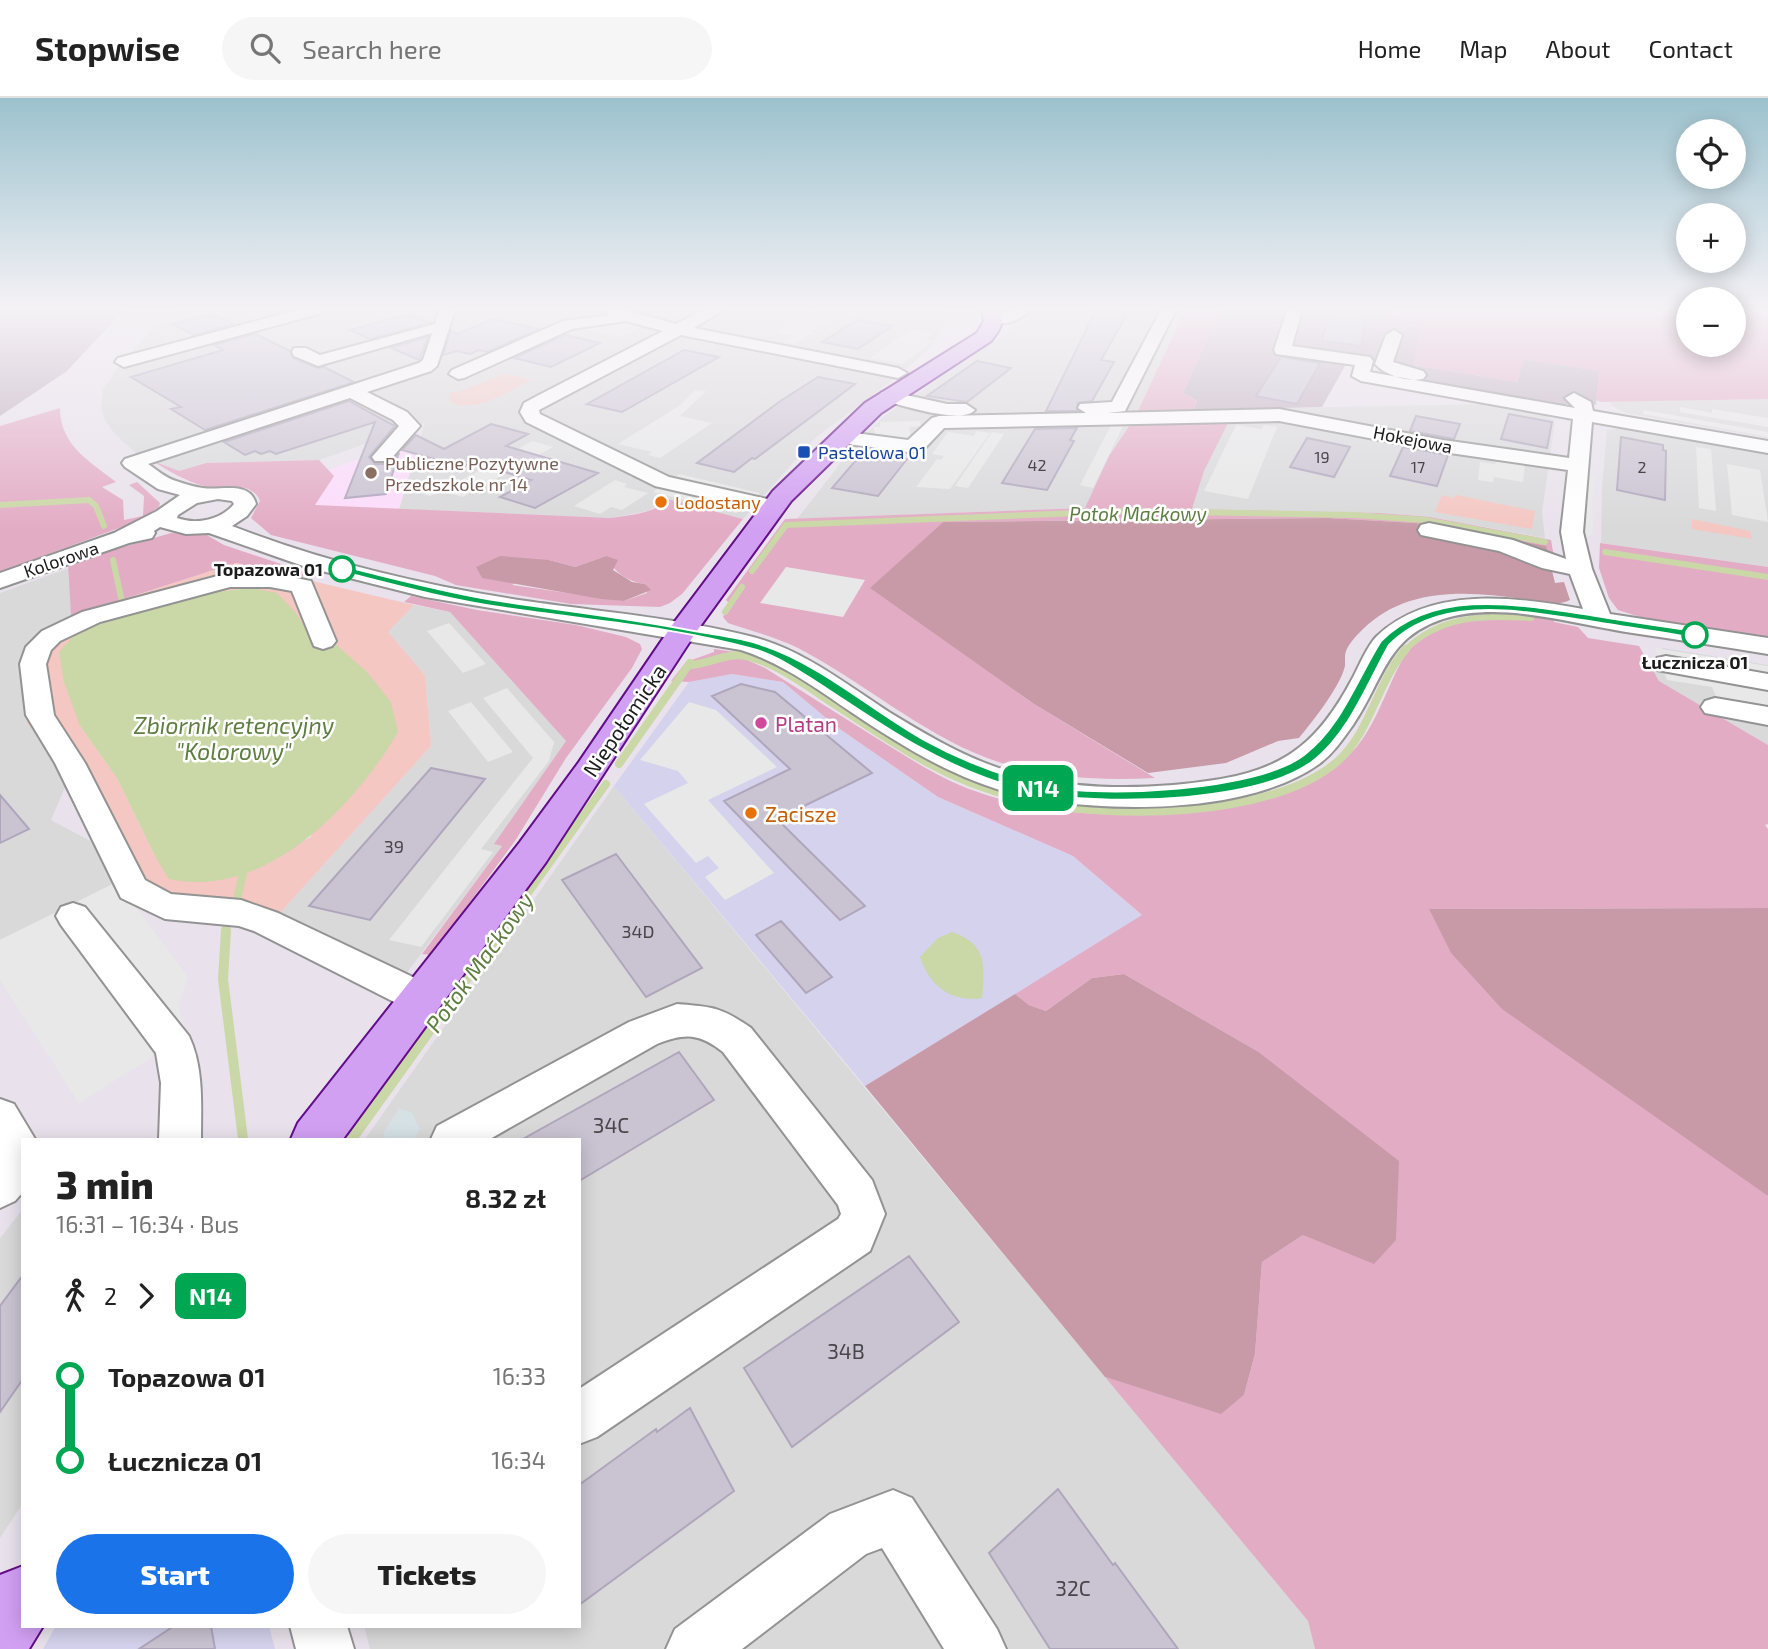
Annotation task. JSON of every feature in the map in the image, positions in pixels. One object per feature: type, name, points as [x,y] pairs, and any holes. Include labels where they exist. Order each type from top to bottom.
[{"type":"main road","name":"Niepołomicka","points":[[316,1138],[423,999],[592,770],[683,630],[773,507],[840,437],[888,397],[911,382]]},
{"type":"main road","points":[[0,1635],[21,1601]]},
{"type":"street","points":[[209,525],[233,517],[244,508],[244,499],[229,494],[205,495],[165,485],[132,463],[381,382]]},
{"type":"street","points":[[577,382],[531,407],[531,415],[662,482],[773,507]]},
{"type":"street","points":[[888,397],[947,410],[1118,407],[1131,382]]},
{"type":"street","points":[[1403,382],[1584,410],[1768,447]]},
{"type":"street","points":[[1462,382],[1579,399],[1584,410],[1572,532],[1580,569],[1598,620]]},
{"type":"street","points":[[353,392],[400,416],[410,426],[382,457]]},
{"type":"street","name":"Hokejowa","points":[[840,437],[908,446],[919,443],[939,422],[1279,415],[1443,446],[1577,465]]},
{"type":"street","points":[[165,485],[173,515]]},
{"type":"street","points":[[173,515],[205,495]]},
{"type":"street","points":[[173,515],[209,525],[271,550],[496,604],[683,630],[756,646],[785,657],[922,744],[978,772],[1047,790],[1130,795],[1223,788],[1262,779],[1307,759],[1332,737],[1385,643],[1397,631],[1436,613],[1478,607],[1521,608],[1768,646]]},
{"type":"street","name":"Kolorowa","points":[[0,581],[122,538],[173,515]]},
{"type":"street","points":[[233,517],[252,541]]},
{"type":"street","points":[[1429,530],[1504,545],[1550,563],[1580,569]]},
{"type":"street","points":[[333,567],[302,586],[270,580],[229,580],[91,617],[66,627],[39,647],[33,664],[40,715],[69,763],[133,889],[165,906],[241,914],[266,922],[423,999]]},
{"type":"street","points":[[302,586],[323,641]]},
{"type":"street","points":[[1666,664],[1768,682]]},
{"type":"street","points":[[1716,707],[1768,716]]},
{"type":"street","points":[[73,916],[175,1048],[181,1083],[180,1138]]},
{"type":"street","points":[[454,1138],[643,1033],[677,1020],[697,1020],[714,1023],[737,1040],[856,1195],[863,1214],[854,1235],[581,1418]]},
{"type":"street","points":[[0,1117],[21,1155]]},
{"type":"street","points":[[0,1187],[21,1161]]},
{"type":"street","points":[[695,1649],[849,1533],[892,1517],[977,1649]]},
{"type":"street","points":[[320,1628],[325,1649]]},
{"type":"shaded area","points":[[0,382],[50,382],[0,416]]},
{"type":"shaded area","points":[[108,382],[889,382],[815,438],[743,519],[668,499],[648,511],[610,518],[399,509],[425,423],[319,460],[206,463],[179,471],[135,452],[115,434],[105,420],[101,408],[103,390]]},
{"type":"shaded area","points":[[483,382],[527,382],[480,404],[459,405],[450,401],[450,392],[458,392]]},
{"type":"shaded area","points":[[934,382],[1151,382],[1138,411],[1109,456],[1086,508],[797,519],[854,446],[884,416]]},
{"type":"shaded area","points":[[1151,382],[1188,382],[1183,393],[1197,401],[1193,410],[1138,411]]},
{"type":"shaded area","points":[[1188,382],[1336,382],[1322,407],[1193,410],[1197,401],[1183,393]]},
{"type":"shaded area","points":[[1410,382],[1598,382],[1596,405],[1571,403],[1561,406]]},
{"type":"shaded area","points":[[1598,382],[1768,382],[1768,399],[1596,400]]},
{"type":"shaded area","points":[[695,390],[706,391],[680,416],[712,423],[660,458],[648,455],[652,452],[618,444],[679,406]]},
{"type":"shaded area","points":[[1768,399],[1768,438],[1626,413],[1611,405],[1611,402]]},
{"type":"shaded area","points":[[1494,404],[1536,411],[1555,421],[1542,512],[1545,538],[1430,517],[1380,513],[1192,509],[1204,471],[1234,409]]},
{"type":"shaded area","points":[[1680,407],[1768,418],[1768,427],[1680,412]]},
{"type":"shaded area","points":[[60,408],[61,421],[71,442],[86,459],[116,482],[102,487],[123,500],[124,520],[143,516],[144,496],[129,485],[137,482],[160,503],[159,507],[138,521],[0,572],[0,426]]},
{"type":"shaded area","points":[[1644,410],[1768,432],[1768,437],[1643,414]]},
{"type":"shaded area","points":[[920,421],[921,426],[909,427],[911,438],[875,438],[874,427],[880,427],[880,422]]},
{"type":"shaded area","points":[[1229,421],[1204,471],[1192,509],[1380,513],[1430,517],[1551,540],[1554,557],[1500,539],[1416,523],[1328,518],[943,522],[871,588],[1034,704],[1155,778],[1070,777],[1028,770],[987,758],[938,734],[798,648],[728,623],[723,617],[729,603],[726,600],[785,519],[1085,508],[1109,456],[1131,423]]},
{"type":"shaded area","points":[[1111,425],[1123,426],[1093,488],[1080,485]]},
{"type":"shaded area","points":[[1236,425],[1262,429],[1264,425],[1277,427],[1248,499],[1204,491]]},
{"type":"shaded area","points":[[1626,428],[1768,453],[1768,567],[1601,543],[1607,430]]},
{"type":"shaded area","points":[[977,431],[990,433],[950,489],[916,487],[937,459],[941,460],[944,456],[932,454],[948,432],[974,436]]},
{"type":"shaded area","points":[[992,432],[1004,434],[968,488],[955,486]]},
{"type":"shaded area","name":"Publiczne Pozytywne Przedszkole nr 14","points":[[421,436],[399,509],[314,505],[334,476],[329,470]]},
{"type":"shaded area","points":[[532,441],[553,447],[463,497],[441,491],[430,496],[421,493],[450,478],[460,481]]},
{"type":"shaded area","points":[[1696,447],[1711,449],[1716,511],[1699,508]]},
{"type":"shaded area","points":[[319,460],[334,476],[315,505],[610,518],[649,511],[668,499],[743,519],[682,594],[670,603],[660,607],[571,604],[456,585],[435,576],[271,535],[251,518],[260,501],[250,490],[204,486],[153,461],[179,471],[206,463]],"holes":[[[606,556],[617,572],[632,581],[645,584],[647,593],[624,601],[512,585],[549,560],[575,567]]]},
{"type":"shaded area","points":[[1497,460],[1525,465],[1523,482],[1494,477],[1493,482],[1478,480],[1480,462],[1495,464]]},
{"type":"shaded area","points":[[1727,464],[1760,470],[1768,522],[1732,515]]},
{"type":"shaded area","points":[[1588,473],[1595,477],[1592,504],[1594,534],[1586,537],[1585,503]]},
{"type":"shaded area","points":[[679,474],[760,493],[736,513],[653,492]]},
{"type":"shaded area","points":[[615,480],[627,484],[624,487],[648,493],[622,510],[611,507],[600,514],[574,506]]},
{"type":"shaded area","points":[[1442,495],[1454,498],[1456,495],[1535,511],[1532,529],[1435,512]]},
{"type":"shaded area","points":[[1328,518],[1416,523],[1546,546],[1555,583],[1564,582],[1570,600],[1553,603],[1502,596],[1459,594],[1438,595],[1398,605],[1379,616],[1351,642],[1345,653],[1345,666],[1338,684],[1299,738],[1278,741],[1226,763],[1148,773],[1034,704],[870,588],[943,522]]},
{"type":"shaded area","points":[[1692,519],[1750,531],[1752,539],[1692,529]]},
{"type":"shaded area","points":[[171,533],[205,534],[224,545],[308,573],[301,578],[236,563],[71,616],[68,563]]},
{"type":"shaded area","points":[[1600,543],[1768,567],[1768,637],[1640,617],[1618,610],[1609,598],[1599,568]]},
{"type":"shaded area","points":[[500,556],[549,560],[575,567],[606,556],[618,560],[613,570],[632,582],[645,584],[651,590],[624,601],[482,578],[476,567]]},
{"type":"shaded area","points":[[236,563],[414,605],[388,632],[425,675],[431,746],[279,914],[249,902],[223,906],[158,896],[122,851],[70,776],[27,723],[23,662],[48,632],[71,616]],"holes":[[[251,588],[314,643],[311,837],[243,873],[156,858],[117,778],[80,726],[97,625],[208,593]]]},
{"type":"shaded area","points":[[786,567],[865,580],[843,617],[760,603]]},
{"type":"shaded area","points":[[69,568],[71,616],[48,632],[70,776],[51,820],[98,845],[117,882],[0,940],[0,593]]},
{"type":"shaded area","points":[[411,596],[477,610],[576,625],[626,637],[640,644],[642,649],[632,668],[566,758],[515,841],[431,955],[422,954],[502,846],[494,844],[566,741],[450,612],[404,602]]},
{"type":"shaded area","points":[[414,605],[450,612],[566,741],[495,843],[502,846],[405,975],[279,914],[431,746],[425,675],[387,631]]},
{"type":"shaded area","points":[[1531,616],[1578,627],[1588,638],[1639,646],[1659,681],[1768,745],[1768,824],[1765,825],[1768,829],[1768,908],[1430,909],[1768,1196],[1768,1649],[1315,1649],[1308,1621],[1105,1377],[1221,1413],[1244,1395],[1255,1354],[1262,1262],[1303,1235],[1257,1051],[1124,974],[1092,978],[1046,1011],[1029,1005],[1015,994],[1142,915],[1073,856],[938,797],[837,727],[783,682],[732,674],[689,682],[671,681],[686,662],[714,652],[714,649],[749,654],[745,659],[765,668],[925,768],[975,791],[1033,807],[1063,811],[1122,814],[1182,811],[1268,799],[1321,777],[1337,766],[1362,740],[1402,661],[1415,643],[1427,634],[1455,624],[1486,620],[1531,620]]},
{"type":"shaded area","points":[[449,623],[486,664],[463,673],[427,631]]},
{"type":"shaded area","points":[[1655,648],[1768,666],[1768,723],[1723,713],[1712,687],[1667,680]]},
{"type":"shaded area","points":[[1663,648],[1768,665],[1768,745],[1659,681],[1649,665]]},
{"type":"shaded area","points":[[732,674],[783,682],[837,727],[938,797],[1073,856],[1143,916],[865,1086],[614,786],[689,682]]},
{"type":"shaded area","points":[[507,688],[554,742],[549,761],[481,849],[493,852],[421,947],[389,940],[533,758],[483,698]]},
{"type":"shaded area","points":[[471,702],[513,752],[488,762],[448,711]]},
{"type":"shaded area","points":[[689,702],[716,710],[777,767],[708,800],[774,873],[725,900],[705,877],[719,868],[708,856],[696,863],[644,804],[688,783],[678,771],[640,760]]},
{"type":"shaded area","points":[[614,786],[1308,1621],[1315,1649],[370,1649],[365,1628],[581,1628],[581,1138],[366,1138]]},
{"type":"shaded area","points":[[117,882],[188,977],[178,1006],[187,1035],[79,1103],[0,980],[0,940]]},
{"type":"shaded area","points":[[1768,908],[1768,1196],[1502,1009],[1451,953],[1429,909]]},
{"type":"shaded area","points":[[1124,974],[1257,1051],[1399,1161],[1396,1240],[1374,1264],[1303,1235],[1262,1262],[1255,1354],[1244,1395],[1221,1414],[1105,1377],[865,1086],[1015,994],[1029,1005],[1046,1011],[1092,978]]},
{"type":"shaded area","points":[[399,1108],[412,1113],[420,1129],[415,1138],[386,1138],[383,1133]]},
{"type":"shaded area","points":[[21,1212],[21,1506],[0,1538],[0,1238]]},
{"type":"shaded area","points":[[55,1628],[270,1628],[275,1649],[43,1649]]},
{"type":"water","name":"Zbiornik retencyjny \"Kolorowy\"","points":[[251,588],[277,593],[296,613],[314,643],[332,641],[367,672],[391,702],[398,732],[357,790],[332,817],[303,842],[272,861],[239,875],[205,882],[169,879],[117,778],[80,726],[64,682],[59,652],[73,637],[97,625],[208,593]]},
{"type":"water","points":[[952,932],[978,949],[984,975],[982,998],[960,998],[951,995],[935,984],[924,967],[920,957],[938,938]]},
{"type":"building","points":[[140,382],[353,382],[205,430],[171,409],[181,407]]},
{"type":"building","points":[[626,382],[674,382],[622,412],[587,404]]},
{"type":"building","points":[[810,382],[855,384],[734,472],[697,463]]},
{"type":"building","points":[[946,382],[992,382],[967,402],[927,396]]},
{"type":"building","points":[[1060,382],[1103,382],[1092,401],[1078,403],[1077,411],[1046,411]]},
{"type":"building","points":[[1265,382],[1309,382],[1297,404],[1256,396]]},
{"type":"building","points":[[349,401],[395,426],[369,457],[375,464],[389,464],[399,453],[386,494],[345,498],[375,422],[276,454],[270,451],[261,454],[255,451],[245,455],[224,442]]},
{"type":"building","points":[[1509,414],[1552,422],[1547,448],[1501,439]]},
{"type":"building","points":[[1416,416],[1460,424],[1454,439],[1410,431]]},
{"type":"building","points":[[491,424],[528,434],[506,446],[598,473],[535,508],[500,497],[531,480],[471,462],[463,467],[402,450],[416,435],[444,449]]},
{"type":"building","points":[[1077,428],[1070,440],[1074,441],[1047,490],[1002,483],[1035,429]]},
{"type":"building","points":[[1621,437],[1663,445],[1663,450],[1666,451],[1665,500],[1617,490]]},
{"type":"building","points":[[1307,438],[1350,447],[1334,477],[1290,467]]},
{"type":"building","points":[[1403,447],[1448,455],[1437,486],[1390,476]]},
{"type":"building","points":[[863,452],[907,459],[878,496],[832,488]]},
{"type":"building","points":[[741,684],[775,692],[872,773],[777,819],[865,906],[840,920],[724,801],[790,769],[712,696]]},
{"type":"building","points":[[431,768],[485,779],[370,920],[309,906]]},
{"type":"building","points":[[0,795],[29,829],[0,843]]},
{"type":"building","points":[[616,854],[702,968],[646,997],[562,880]]},
{"type":"building","points":[[781,921],[832,977],[806,993],[756,935]]},
{"type":"building","points":[[679,1052],[714,1100],[581,1180],[581,1138],[525,1138]]},
{"type":"building","points":[[909,1256],[959,1322],[792,1447],[744,1368]]},
{"type":"building","points":[[21,1278],[21,1382],[0,1412],[0,1306]]},
{"type":"building","points":[[690,1408],[734,1491],[581,1604],[581,1484],[656,1429],[657,1432]]},
{"type":"building","points":[[1058,1489],[1178,1649],[1050,1649],[989,1553]]},
{"type":"building","points":[[171,1628],[211,1628],[215,1649],[139,1649]]},
{"type":"waterway","name":"Potok Maćkowy","points":[[0,505],[89,500],[96,506],[104,526]]},
{"type":"waterway","name":"Potok Maćkowy","points":[[752,571],[786,525],[1128,511],[1354,515],[1425,520],[1545,542]]},
{"type":"waterway","name":"Potok Maćkowy","points":[[1605,552],[1768,577]]},
{"type":"waterway","name":"Potok Maćkowy","points":[[113,560],[122,602]]},
{"type":"waterway","name":"Potok Maćkowy","points":[[725,612],[742,587]]},
{"type":"waterway","points":[[1405,650],[1432,630],[1463,620],[1531,618]]},
{"type":"waterway","points":[[689,665],[739,655],[758,659],[792,676],[916,756],[964,780],[1026,800],[1060,806],[1143,812],[1232,804],[1273,794],[1309,780],[1338,761],[1349,749],[1388,676],[1405,650]]},
{"type":"waterway","name":"Potok Maćkowy","points":[[619,764],[690,663]]},
{"type":"waterway","name":"Potok Maćkowy","points":[[523,900],[606,784]]},
{"type":"waterway","name":"Potok Maćkowy","points":[[238,895],[243,873]]},
{"type":"waterway","name":"Potok Maćkowy","points":[[353,1138],[524,899]]},
{"type":"waterway","name":"Potok Maćkowy","points":[[226,930],[223,979],[243,1138]]},
{"type":"bus line","name":"N14","points":[[342,569],[496,604],[635,622],[756,646],[785,657],[922,744],[978,772],[1047,790],[1092,795],[1194,792],[1243,784],[1286,771],[1307,759],[1332,737],[1385,643],[1397,631],[1436,613],[1478,607],[1521,608],[1695,635]]},
{"type":"place","name":"Pastelowa 01","points":[[804,452]]},
{"type":"place","name":"Publiczne Pozytywne Przedszkole nr 14","points":[[371,473]]},
{"type":"place","name":"Lodostany","points":[[661,502]]},
{"type":"place","name":"Topazowa 01","points":[[342,569]]},
{"type":"place","name":"Łucznicza 01","points":[[1695,635]]},
{"type":"place","name":"Platan","points":[[761,723]]},
{"type":"place","name":"Zacisze","points":[[751,813]]}]
